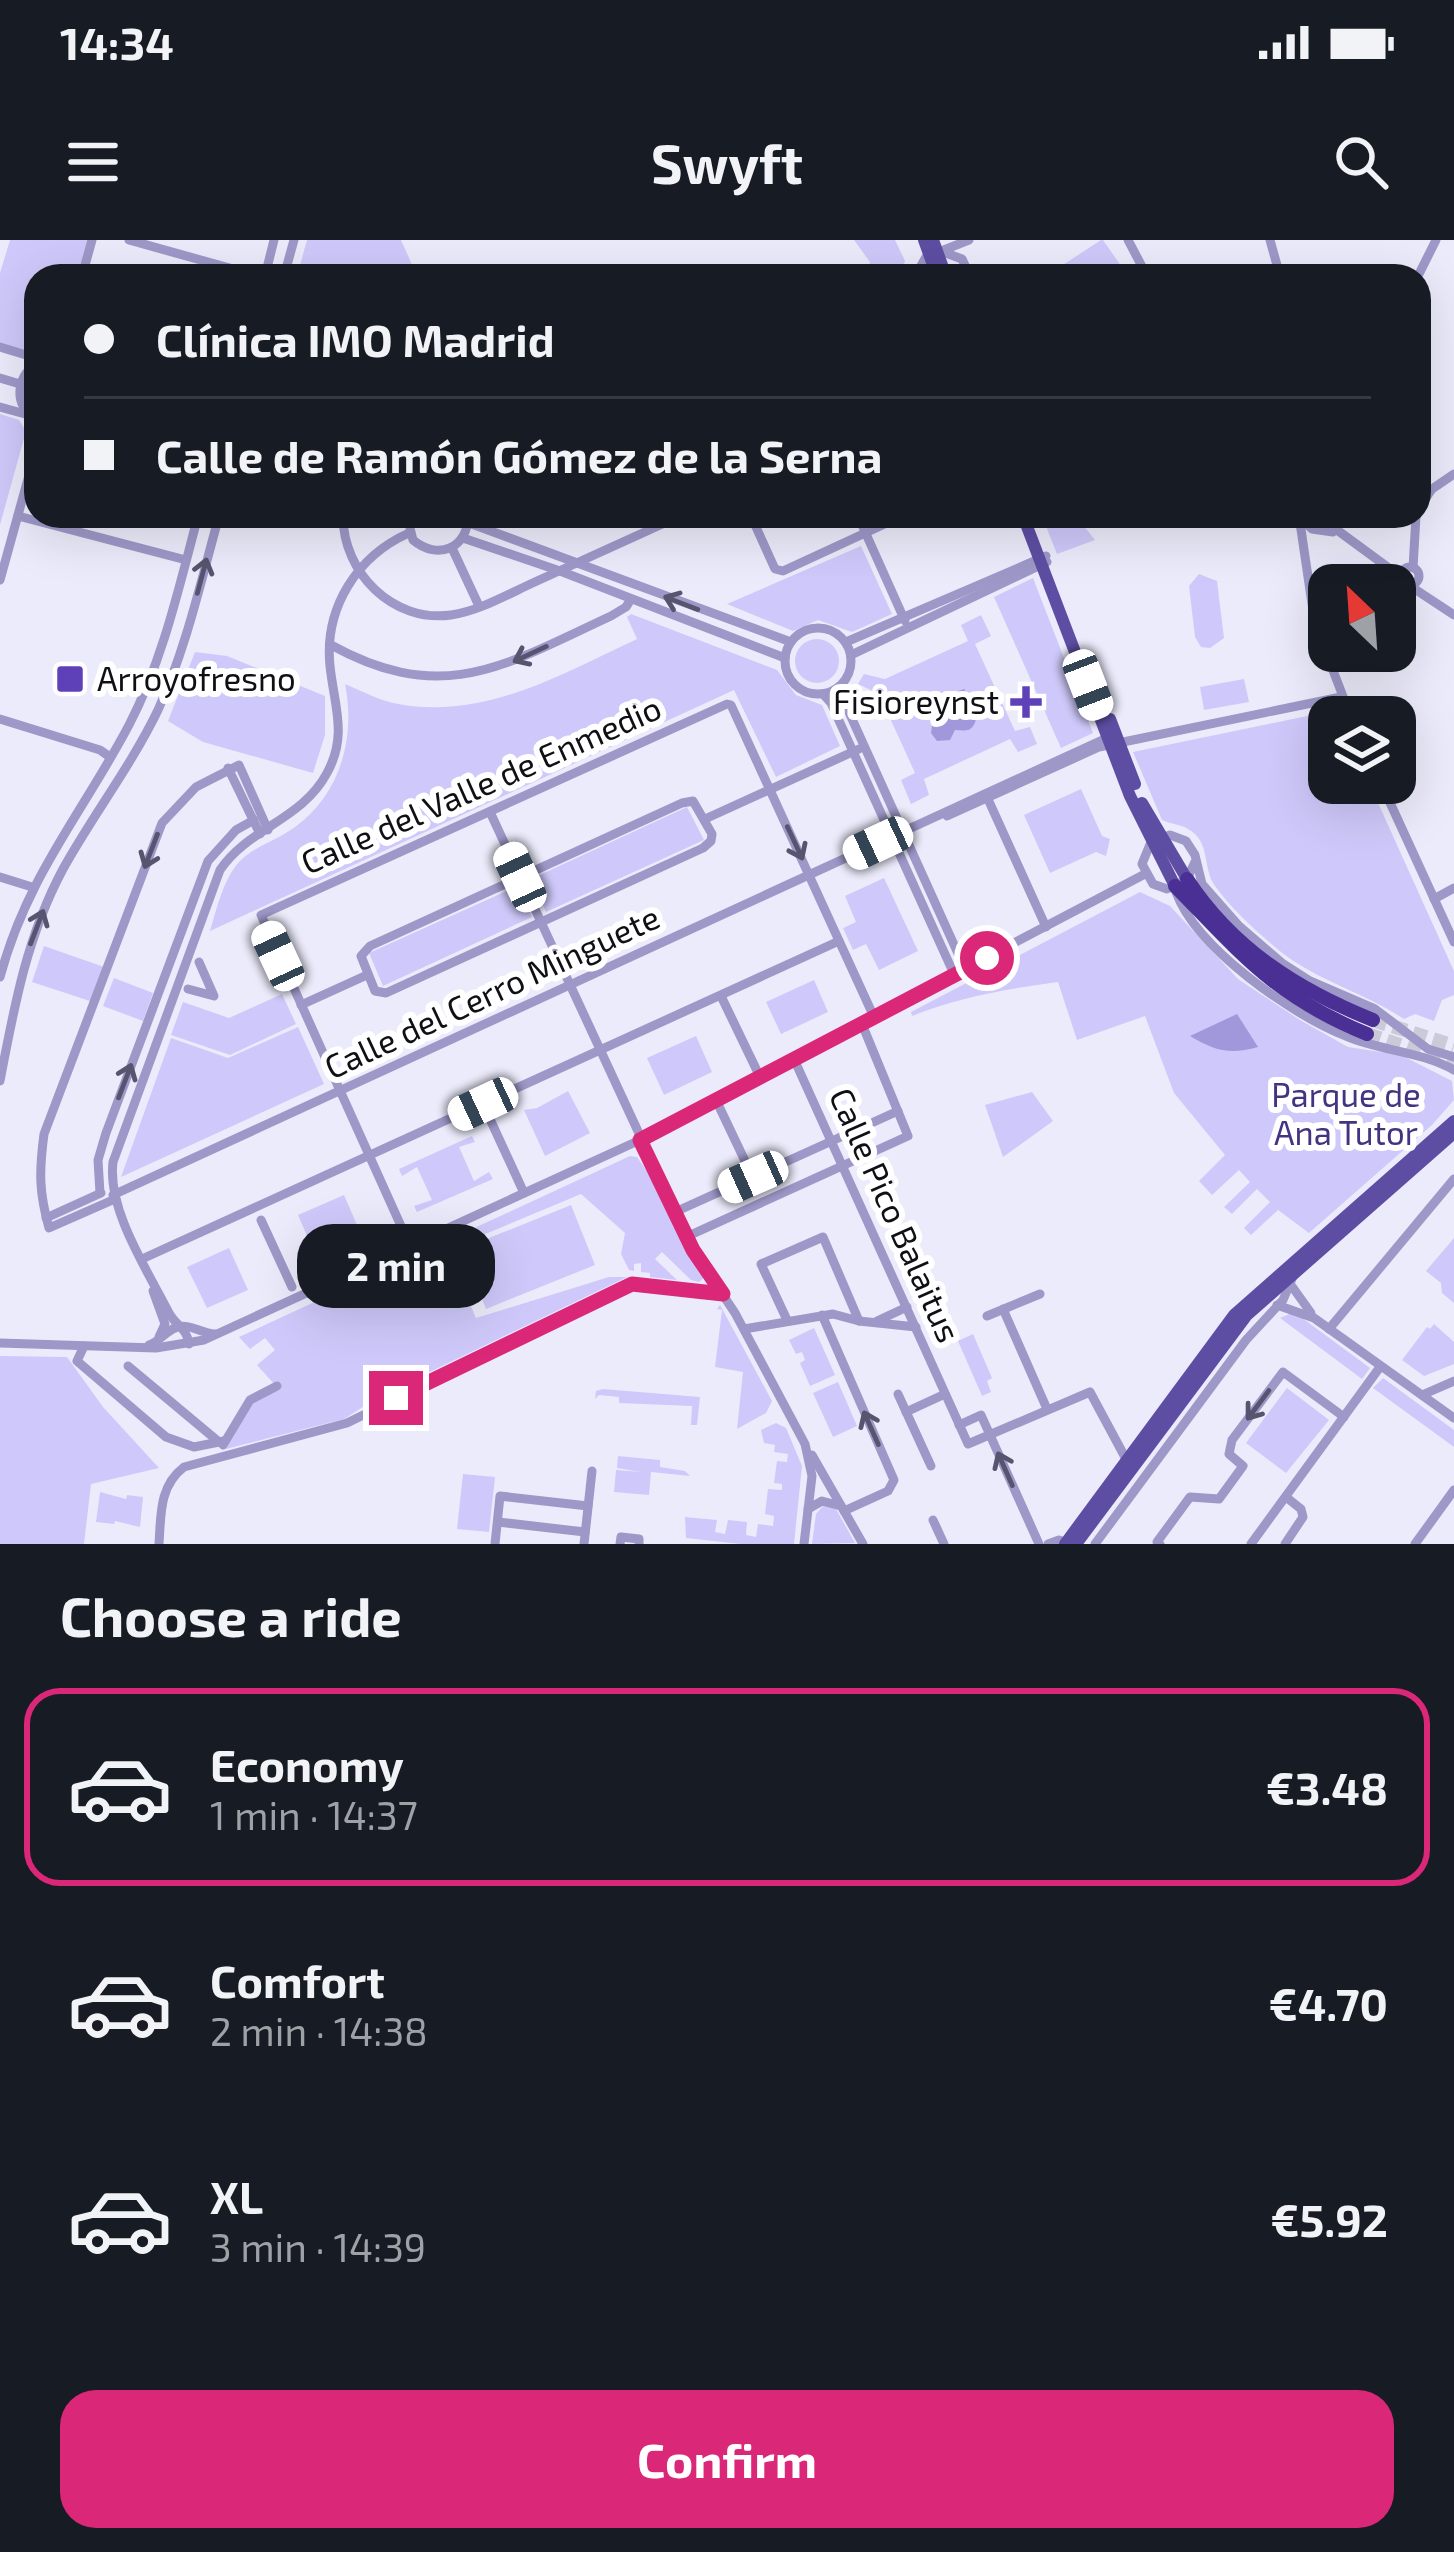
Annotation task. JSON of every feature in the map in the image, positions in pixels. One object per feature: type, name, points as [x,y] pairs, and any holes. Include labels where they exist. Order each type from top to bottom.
[{"type":"highway","points":[[1181,883],[1224,940],[1271,982],[1312,1008],[1370,1027]]},
{"type":"main road","points":[[1031,528],[1112,741],[1156,840],[1181,883]]},
{"type":"main road","points":[[1069,1544],[1254,1307],[1452,1124]]},
{"type":"main road","points":[[1069,1544],[1214,1340],[1264,1285],[1452,1124]]},
{"type":"street","points":[[129,240],[217,264]]},
{"type":"street","points":[[931,247],[970,240]]},
{"type":"street","points":[[962,260],[970,240]]},
{"type":"street","points":[[931,247],[953,254],[964,264]]},
{"type":"street","points":[[0,378],[20,384]]},
{"type":"street","points":[[24,378],[20,384],[24,406]]},
{"type":"street","points":[[0,580],[24,494]]},
{"type":"street","points":[[18,516],[24,518]]},
{"type":"street","points":[[64,528],[186,560]]},
{"type":"street","points":[[0,977],[32,887],[129,725],[160,651],[195,528]]},
{"type":"street","points":[[0,1081],[22,969],[44,910],[159,708],[178,661],[215,528]]},
{"type":"street","points":[[344,528],[357,571],[380,595],[408,610],[451,615],[654,528]]},
{"type":"street","points":[[408,528],[427,550],[452,548],[466,528]]},
{"type":"street","points":[[487,528],[791,642]]},
{"type":"street","points":[[756,528],[775,569],[783,571],[877,528]]},
{"type":"street","points":[[864,528],[904,623]]},
{"type":"street","points":[[1301,528],[1315,624],[1341,696]]},
{"type":"street","points":[[1330,528],[1380,564]]},
{"type":"street","points":[[1417,528],[1416,571],[1453,615]]},
{"type":"street","points":[[1305,556],[1312,530],[1338,534]]},
{"type":"street","points":[[110,1194],[116,1153],[220,870],[232,851],[302,807],[328,772],[341,727],[330,664],[336,609],[357,571],[386,545],[409,533]]},
{"type":"street","points":[[463,538],[785,658]]},
{"type":"street","points":[[452,548],[478,606]]},
{"type":"street","points":[[846,642],[904,623],[1043,560]]},
{"type":"street","points":[[1416,589],[1453,615]]},
{"type":"street","points":[[331,644],[403,674],[461,677],[505,665],[610,616],[631,599]]},
{"type":"street","points":[[851,655],[904,623]]},
{"type":"street","points":[[823,694],[838,688],[851,669],[851,655],[836,632],[822,628],[803,632],[791,642],[785,658],[788,675],[797,687],[823,694],[831,703],[899,834],[960,972]]},
{"type":"street","points":[[838,688],[858,750]]},
{"type":"street","name":"Calle del Cerro Minguete","points":[[229,768],[196,787],[162,823],[44,1134],[38,1187],[48,1224],[1112,741],[1308,703]]},
{"type":"street","name":"Calle del Valle de Enmedio","points":[[301,1005],[261,915],[724,704],[731,705],[770,789]]},
{"type":"street","points":[[0,719],[110,757]]},
{"type":"street","name":"Calle del Cerro Minguete","points":[[899,834],[1112,741]]},
{"type":"street","points":[[705,819],[858,750]]},
{"type":"street","points":[[239,765],[264,832],[254,820],[229,768],[239,765]]},
{"type":"street","points":[[770,789],[874,1017]]},
{"type":"street","points":[[987,797],[1046,927]]},
{"type":"street","points":[[687,801],[698,805],[705,819],[712,838],[704,848],[386,993],[375,991],[367,975],[361,956],[370,946],[687,801]]},
{"type":"street","points":[[1391,804],[1454,942]]},
{"type":"street","points":[[490,812],[686,1237],[744,1329],[860,1544]]},
{"type":"street","points":[[136,1347],[158,1338],[165,1324],[151,1280],[98,1160],[208,861],[222,842],[254,820]]},
{"type":"street","points":[[1181,883],[1162,888],[1145,874],[1143,856],[1156,840],[1170,835],[1186,841],[1209,892],[1270,954],[1316,984],[1375,1009],[1428,1049],[1454,1057]]},
{"type":"street","points":[[1196,862],[1181,883],[1182,906],[1218,948],[1293,1007],[1346,1036],[1419,1055],[1454,1070]]},
{"type":"street","points":[[0,1343],[136,1347],[188,1344],[220,1334],[640,1140],[1145,874]]},
{"type":"street","points":[[0,878],[32,887]]},
{"type":"street","points":[[1434,899],[1454,888]]},
{"type":"street","points":[[142,1259],[839,941]]},
{"type":"street","points":[[188,989],[214,996],[199,962]]},
{"type":"street","points":[[367,975],[301,1005],[410,1246]]},
{"type":"street","points":[[721,996],[760,1077]]},
{"type":"street","points":[[686,1237],[908,1136],[862,1024]]},
{"type":"street","name":"Calle Pico Balaitus","points":[[794,1059],[959,1425]]},
{"type":"street","points":[[716,1100],[745,1161]]},
{"type":"street","points":[[483,1104],[524,1193]]},
{"type":"street","points":[[675,1213],[898,1111]]},
{"type":"street","points":[[1329,1329],[1454,1179]]},
{"type":"street","points":[[261,1220],[292,1287]]},
{"type":"street","points":[[788,1320],[761,1264],[823,1237],[859,1321]]},
{"type":"street","points":[[151,1280],[188,1344]]},
{"type":"street","points":[[1264,1285],[1288,1280]]},
{"type":"street","points":[[1095,1544],[1246,1340],[1279,1307],[1288,1280]]},
{"type":"street","points":[[1288,1280],[1314,1318]]},
{"type":"street","points":[[158,1544],[164,1492],[172,1476],[184,1468],[347,1424],[632,1284],[723,1294]]},
{"type":"street","points":[[986,1316],[1040,1294]]},
{"type":"street","points":[[872,1323],[907,1307]]},
{"type":"street","points":[[1254,1307],[1279,1307],[1314,1318],[1454,1418]]},
{"type":"street","points":[[1003,1310],[1047,1409]]},
{"type":"street","points":[[744,1329],[822,1315],[916,1327]]},
{"type":"street","points":[[808,1509],[822,1502],[843,1508],[888,1491],[894,1480],[822,1315]]},
{"type":"street","points":[[136,1347],[156,1344],[178,1328],[220,1334]]},
{"type":"street","points":[[84,1346],[77,1361],[166,1437],[194,1447],[221,1442],[250,1400],[277,1386]]},
{"type":"street","points":[[128,1366],[221,1442],[223,1456]]},
{"type":"street","points":[[1251,1544],[1380,1367]]},
{"type":"street","points":[[1160,1544],[1157,1542],[1190,1497],[1219,1499],[1243,1466],[1229,1454],[1232,1440],[1283,1372],[1344,1417]]},
{"type":"street","points":[[1423,1395],[1454,1381]]},
{"type":"street","points":[[1069,1544],[1053,1540],[1043,1544],[990,1434],[981,1415],[959,1425],[968,1444],[990,1434],[1047,1409],[1090,1392],[1126,1459]]},
{"type":"street","points":[[898,1394],[931,1466]]},
{"type":"street","name":"Calle Pico Balaitus","points":[[906,1412],[946,1394]]},
{"type":"street","points":[[804,1544],[812,1468],[806,1444]]},
{"type":"street","points":[[584,1544],[592,1471]]},
{"type":"street","points":[[1415,1544],[1454,1490]]},
{"type":"street","points":[[495,1544],[500,1496],[588,1506]]},
{"type":"street","points":[[1285,1544],[1303,1517],[1301,1509],[1286,1497]]},
{"type":"street","points":[[934,1520],[944,1544]]},
{"type":"street","points":[[498,1522],[585,1532]]},
{"type":"street","points":[[620,1544],[621,1538],[639,1540],[639,1544]]},
{"type":"green space","points":[[10,240],[92,240],[85,264],[24,264],[24,354],[0,347],[0,273]]},
{"type":"green space","points":[[307,240],[401,240],[412,264],[300,264]]},
{"type":"green space","points":[[854,240],[895,240],[905,261],[904,264],[870,262]]},
{"type":"green space","points":[[1101,240],[1120,264],[1064,264]]},
{"type":"green space","points":[[0,414],[19,420],[24,438],[0,525]]},
{"type":"green space","points":[[1047,528],[1086,528],[1095,540],[1057,554]]},
{"type":"green space","points":[[861,546],[892,614],[852,632],[818,620],[793,631],[727,604]]},
{"type":"green space","points":[[1199,574],[1217,581],[1224,638],[1210,648],[1201,647],[1195,637],[1189,586]]},
{"type":"green space","points":[[1033,578],[1093,733],[1061,748],[994,597]]},
{"type":"green space","points":[[631,614],[777,670],[796,695],[822,705],[840,746],[776,777],[734,690],[210,931],[233,869],[311,814],[333,782],[346,744],[345,684],[398,704],[462,706],[492,700],[637,639],[627,617]]},
{"type":"green space","points":[[981,615],[991,636],[975,644],[1015,731],[1030,727],[1037,744],[1018,752],[1010,739],[924,779],[929,795],[911,804],[901,780],[915,773],[879,694],[858,684],[864,674],[885,679],[968,641],[961,625]]},
{"type":"green space","points":[[817,639],[832,646],[839,661],[832,676],[817,683],[802,676],[795,661],[802,646]]},
{"type":"green space","points":[[195,652],[227,656],[325,696],[325,735],[313,773],[203,742],[168,721]]},
{"type":"green space","points":[[1244,679],[1249,702],[1204,710],[1200,687]]},
{"type":"green space","points":[[1308,716],[1308,804],[1378,804],[1454,971],[1454,995],[1442,1000],[1434,1021],[1415,1014],[1404,1019],[1310,971],[1263,937],[1215,886],[1195,834],[1162,820],[1133,752]]},
{"type":"green space","points":[[1081,789],[1102,836],[1110,839],[1106,856],[1096,852],[1050,873],[1024,815]]},
{"type":"green space","points":[[687,807],[704,840],[546,912],[531,879]]},
{"type":"green space","points":[[884,878],[918,951],[879,970],[866,944],[853,950],[843,928],[856,922],[845,896]]},
{"type":"green space","points":[[518,886],[532,917],[383,986],[369,953]]},
{"type":"green space","name":"Parque de Ana Tutor","points":[[1140,892],[1170,906],[1238,979],[1300,1020],[1348,1047],[1401,1055],[1452,1081],[1454,1100],[1432,1125],[1309,1233],[1278,1210],[1251,1235],[1244,1228],[1270,1202],[1257,1189],[1232,1214],[1224,1207],[1250,1182],[1239,1170],[1212,1195],[1199,1181],[1225,1155],[1174,1093],[1145,1016],[1077,1040],[1058,982],[984,995],[912,1016],[911,1012]]},
{"type":"green space","points":[[44,946],[107,968],[93,1002],[32,982]]},
{"type":"green space","points":[[114,978],[153,993],[143,1021],[103,1006]]},
{"type":"green space","points":[[814,980],[828,1012],[781,1034],[766,1002]]},
{"type":"green space","points":[[282,994],[296,1024],[230,1055],[171,1035],[183,1002],[229,1018]]},
{"type":"green space","points":[[298,1027],[324,1084],[121,1177],[171,1038],[228,1058]]},
{"type":"green space","points":[[696,1036],[712,1072],[664,1095],[647,1058]]},
{"type":"green space","points":[[568,1091],[590,1133],[545,1156],[524,1110]]},
{"type":"green space","points":[[1032,1092],[1053,1121],[1003,1157],[985,1105]]},
{"type":"green space","points":[[472,1136],[475,1142],[459,1147],[474,1181],[489,1172],[493,1179],[417,1212],[414,1206],[432,1200],[417,1167],[402,1176],[399,1169]]},
{"type":"green space","points":[[630,1156],[637,1157],[666,1198],[707,1275],[699,1282],[662,1252],[655,1259],[677,1280],[650,1277],[641,1272],[641,1263],[629,1270],[621,1254],[625,1233],[581,1194],[447,1250],[476,1318],[609,1277],[627,1277],[380,1396],[344,1419],[222,1450],[250,1400],[276,1386],[257,1365],[275,1350],[265,1338],[250,1349],[239,1337]]},
{"type":"green space","points":[[344,1195],[363,1239],[317,1259],[298,1215]]},
{"type":"green space","points":[[571,1205],[595,1265],[486,1309],[462,1249]]},
{"type":"green space","points":[[1454,1238],[1454,1303],[1426,1271]]},
{"type":"green space","points":[[229,1248],[248,1290],[207,1308],[187,1267]]},
{"type":"green space","points":[[720,1305],[772,1401],[766,1413],[737,1429],[743,1372],[715,1367]]},
{"type":"green space","points":[[1294,1312],[1370,1368],[1362,1379],[1280,1318]]},
{"type":"green space","points":[[1434,1324],[1454,1342],[1454,1364],[1424,1376],[1402,1360]]},
{"type":"green space","points":[[814,1328],[835,1375],[810,1386],[800,1363],[805,1360],[802,1352],[796,1354],[789,1340]]},
{"type":"green space","points":[[973,1334],[992,1378],[987,1381],[991,1392],[982,1396],[958,1341]]},
{"type":"green space","points":[[0,1356],[67,1357],[103,1407],[159,1468],[91,1484],[84,1544],[0,1544]]},
{"type":"green space","points":[[1383,1378],[1454,1430],[1454,1447],[1373,1388]]},
{"type":"green space","points":[[838,1382],[857,1426],[833,1437],[813,1393]]},
{"type":"green space","points":[[1287,1388],[1329,1420],[1286,1473],[1246,1443]]},
{"type":"green space","points":[[596,1391],[700,1397],[697,1425],[691,1425],[692,1406],[619,1403],[619,1397],[599,1395],[595,1399]]},
{"type":"green space","points":[[776,1423],[786,1428],[802,1466],[794,1544],[686,1538],[685,1517],[717,1520],[715,1532],[725,1534],[728,1520],[747,1522],[746,1535],[756,1537],[758,1524],[773,1526],[774,1516],[765,1514],[768,1489],[782,1490],[782,1484],[774,1483],[777,1461],[787,1462],[788,1454],[774,1452],[775,1445],[764,1443],[761,1430]]},
{"type":"green space","points":[[618,1456],[660,1460],[660,1467],[690,1476],[651,1472],[649,1495],[614,1492],[616,1470],[641,1472],[617,1468]]},
{"type":"green space","points":[[463,1474],[495,1477],[489,1532],[457,1529]]},
{"type":"green space","points":[[100,1492],[126,1499],[127,1495],[143,1497],[140,1527],[96,1522]]},
{"type":"green space","points":[[824,1505],[836,1509],[855,1543],[812,1544],[816,1514]]},
{"type":"shaded area","points":[[964,689],[975,723],[968,730],[955,730],[950,740],[937,741],[932,726],[943,725],[943,707],[956,701],[956,692]]},
{"type":"shaded area","points":[[1237,1014],[1258,1047],[1223,1050],[1190,1036]]},
{"type":"tunnel","points":[[1373,1020],[1454,1046]]},
{"type":"tunnel","points":[[1367,1034],[1454,1063]]},
{"type":"place","name":"Arroyofresno","points":[[70,679]]},
{"type":"place","name":"Fisioreynst","points":[[1026,702]]},
{"type":"route","points":[[396,1398],[632,1284],[723,1294],[693,1250],[640,1140],[987,958]]}]
